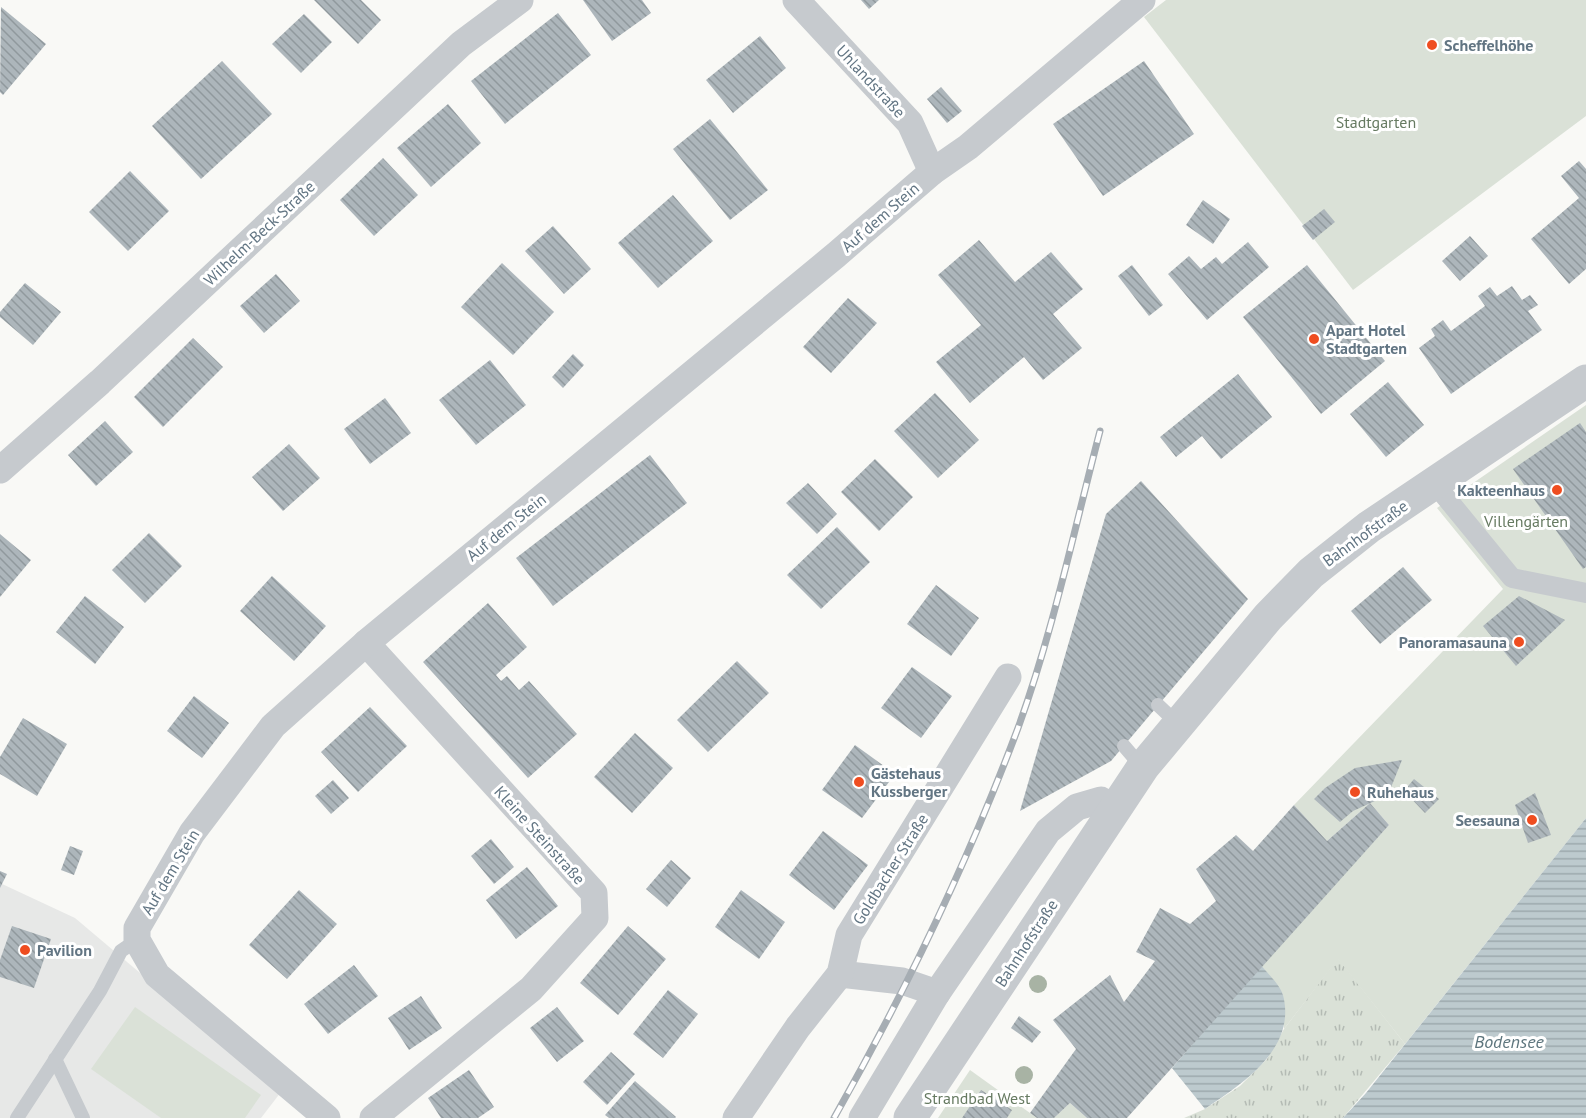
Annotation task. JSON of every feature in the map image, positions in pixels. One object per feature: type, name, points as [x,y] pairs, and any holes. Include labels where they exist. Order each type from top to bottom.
[{"type":"street","name":"Wilhelm-Beck-Straße","points":[[0,470],[100,382],[461,44],[520,0]]},
{"type":"street","name":"Uhlandstraße","points":[[796,0],[910,123],[932,171]]},
{"type":"street","name":"Auf dem Stein","points":[[137,940],[136,928],[192,833],[273,726],[366,643],[836,255],[932,171],[968,147],[1142,0]]},
{"type":"street","name":"Bahnhofstraße","points":[[910,1118],[1114,809],[1133,756],[1168,714],[1250,636],[1311,573],[1369,527],[1586,381]]},
{"type":"street","points":[[1435,483],[1512,578],[1586,593]]},
{"type":"street","name":"Kleine Steinstraße","points":[[366,643],[594,893],[595,918],[531,989],[373,1118]]},
{"type":"street","name":"Goldbacher Straße","points":[[736,1118],[798,1027],[840,974],[849,935],[1008,677]]},
{"type":"street","points":[[862,1118],[937,993],[1048,831],[1077,807],[1101,800],[1114,809]]},
{"type":"street","points":[[137,940],[157,975],[327,1118]]},
{"type":"street","points":[[840,974],[902,981],[937,993]]},
{"type":"lane","points":[[17,1118],[100,990],[121,951],[137,940]]},
{"type":"lane","points":[[55,1059],[83,1118]]},
{"type":"shaded area","points":[[0,883],[75,918],[281,1092],[261,1118],[0,1118]]},
{"type":"green space","name":"Stadtgarten","points":[[1166,0],[1586,0],[1586,116],[1353,290],[1144,17]]},
{"type":"green space","name":"Villengärten","points":[[1586,405],[1586,818],[1405,1044],[1338,959],[1284,1029],[1283,994],[1261,965],[1389,825],[1370,803],[1327,841],[1294,805],[1503,589],[1437,508]]},
{"type":"green space","points":[[1338,958],[1405,1044],[1343,1118],[1184,1118],[1205,1109],[1240,1086],[1267,1059],[1284,1029]]},
{"type":"green space","points":[[135,1007],[261,1095],[245,1118],[161,1118],[91,1069]]},
{"type":"green space","name":"Strandbad West","points":[[970,1070],[1037,1118],[938,1118]]},
{"type":"green space","name":"Strandbad West","points":[[1070,1103],[1087,1118],[1054,1118]]},
{"type":"water","name":"Bodensee","points":[[1586,818],[1586,1118],[1343,1118],[1366,1093]]},
{"type":"water","points":[[1261,965],[1277,983],[1283,995],[1285,1014],[1282,1032],[1274,1048],[1250,1076],[1205,1109],[1172,1068]]},
{"type":"building","points":[[314,0],[361,0],[381,20],[358,44]]},
{"type":"building","points":[[583,0],[642,0],[651,13],[612,41]]},
{"type":"building","points":[[861,0],[879,0],[869,9]]},
{"type":"building","points":[[1,7],[46,44],[3,95],[0,92]]},
{"type":"building","points":[[558,13],[591,55],[505,124],[471,81]]},
{"type":"building","points":[[304,14],[332,42],[301,73],[272,44]]},
{"type":"building","points":[[760,36],[786,68],[733,113],[706,80]]},
{"type":"building","points":[[222,61],[272,114],[201,179],[152,126]]},
{"type":"building","points":[[1144,61],[1194,134],[1103,196],[1053,124]]},
{"type":"building","points":[[941,87],[962,111],[947,123],[927,99]]},
{"type":"building","points":[[448,104],[481,143],[431,187],[397,148]]},
{"type":"building","points":[[710,119],[768,190],[730,220],[673,149]]},
{"type":"building","points":[[383,158],[418,195],[374,236],[340,200]]},
{"type":"building","points":[[1579,161],[1586,169],[1586,269],[1569,284],[1531,239],[1579,198],[1561,176]]},
{"type":"building","points":[[130,171],[169,211],[128,251],[89,212]]},
{"type":"building","points":[[673,195],[713,241],[658,288],[618,243]]},
{"type":"building","points":[[1203,200],[1230,219],[1213,244],[1186,225]]},
{"type":"building","points":[[1324,209],[1335,222],[1313,240],[1302,226]]},
{"type":"building","points":[[553,226],[591,269],[564,294],[525,251]]},
{"type":"building","points":[[1470,236],[1488,256],[1460,281],[1442,261]]},
{"type":"building","points":[[979,240],[1015,282],[1051,252],[1083,289],[1053,314],[1082,348],[1043,380],[1024,357],[970,403],[936,362],[981,325],[938,275]]},
{"type":"building","points":[[1248,242],[1269,267],[1207,320],[1168,274],[1189,256],[1201,269],[1216,257],[1222,264]]},
{"type":"building","points":[[502,263],[554,312],[513,355],[461,307]]},
{"type":"building","points":[[1132,265],[1163,305],[1149,316],[1118,276]]},
{"type":"building","name":"Apart Hotel Stadtgarten","points":[[1307,265],[1385,361],[1321,414],[1243,317]]},
{"type":"building","points":[[276,274],[300,301],[264,333],[240,306]]},
{"type":"building","points":[[25,283],[61,312],[33,345],[0,317],[0,312]]},
{"type":"building","points":[[1512,286],[1522,300],[1530,295],[1538,305],[1528,311],[1542,330],[1451,394],[1419,348],[1435,336],[1431,329],[1443,320],[1451,331],[1485,306],[1478,296],[1490,287],[1497,296]]},
{"type":"building","points":[[848,298],[877,323],[831,373],[803,347]]},
{"type":"building","points":[[193,338],[223,367],[163,427],[134,397]]},
{"type":"building","points":[[573,354],[584,365],[563,388],[552,377]]},
{"type":"building","points":[[490,360],[526,405],[476,445],[439,400]]},
{"type":"building","points":[[1238,374],[1272,417],[1221,459],[1202,436],[1176,457],[1160,437]]},
{"type":"building","points":[[1388,382],[1424,425],[1386,457],[1350,414]]},
{"type":"building","points":[[935,393],[979,440],[938,478],[894,431]]},
{"type":"building","points":[[385,398],[411,433],[370,464],[344,429]]},
{"type":"building","points":[[105,421],[133,452],[96,486],[68,455]]},
{"type":"building","name":"Kakteenhaus","points":[[1580,423],[1586,432],[1586,567],[1583,569],[1513,469]]},
{"type":"building","points":[[289,444],[320,478],[283,511],[252,477]]},
{"type":"building","points":[[650,455],[687,503],[553,606],[516,558]]},
{"type":"building","points":[[875,459],[913,497],[879,531],[841,492]]},
{"type":"building","points":[[1141,481],[1248,599],[1111,761],[1020,811],[1106,514]]},
{"type":"building","points":[[808,483],[837,514],[817,534],[786,503]]},
{"type":"building","points":[[837,527],[870,562],[821,609],[787,575]]},
{"type":"building","points":[[149,533],[182,566],[145,603],[112,570]]},
{"type":"building","points":[[0,534],[31,560],[0,597]]},
{"type":"building","points":[[1403,567],[1432,600],[1380,644],[1351,611]]},
{"type":"building","points":[[272,576],[326,626],[294,661],[240,611]]},
{"type":"building","points":[[936,585],[979,618],[951,656],[907,624]]},
{"type":"building","points":[[85,596],[124,627],[95,664],[56,632]]},
{"type":"building","name":"Panoramasauna","points":[[1519,596],[1565,620],[1516,666],[1483,626]]},
{"type":"building","points":[[488,603],[527,647],[496,675],[501,681],[507,676],[519,690],[529,681],[577,734],[528,778],[423,662]]},
{"type":"building","points":[[737,661],[769,693],[708,752],[677,720]]},
{"type":"building","points":[[912,667],[952,696],[921,738],[881,708]]},
{"type":"building","points":[[194,696],[229,723],[202,758],[167,731]]},
{"type":"building","points":[[370,707],[407,746],[358,792],[321,752]]},
{"type":"building","points":[[23,718],[67,744],[37,796],[0,774],[0,757]]},
{"type":"building","points":[[635,733],[673,768],[632,813],[594,777]]},
{"type":"building","name":"Gästehaus Kussberger","points":[[855,745],[895,774],[862,818],[822,790]]},
{"type":"building","name":"Ruhehaus","points":[[1402,760],[1388,795],[1353,811],[1340,822],[1314,799],[1325,788],[1355,768]]},
{"type":"building","points":[[1414,779],[1439,799],[1425,813],[1404,791]]},
{"type":"building","points":[[333,780],[349,798],[331,814],[315,796]]},
{"type":"building","name":"Seesauna","points":[[1535,793],[1551,835],[1528,843],[1515,805]]},
{"type":"building","points":[[1370,803],[1389,825],[1127,1118],[1087,1118],[1070,1103],[1054,1118],[1037,1118],[1030,1113],[1076,1049],[1053,1020],[1110,975],[1124,1002],[1155,961],[1136,952],[1160,908],[1190,924],[1216,901],[1196,869],[1236,835],[1253,851],[1294,805],[1327,841]]},
{"type":"building","points":[[823,831],[868,865],[834,910],[789,875]]},
{"type":"building","points":[[491,839],[514,867],[494,884],[471,856]]},
{"type":"building","points":[[70,846],[83,851],[74,875],[61,870]]},
{"type":"building","points":[[671,860],[691,878],[667,907],[646,889]]},
{"type":"building","points":[[527,867],[558,906],[516,939],[486,900]]},
{"type":"building","points":[[0,871],[7,874],[0,888]]},
{"type":"building","points":[[299,890],[337,924],[287,979],[249,945]]},
{"type":"building","points":[[741,890],[785,922],[759,959],[715,927]]},
{"type":"building","name":"Pavilion","points":[[12,926],[51,939],[34,988],[0,977],[0,960]]},
{"type":"building","points":[[628,926],[666,959],[618,1015],[580,983]]},
{"type":"building","points":[[354,965],[378,996],[328,1034],[304,1004]]},
{"type":"building","points":[[668,990],[698,1014],[663,1058],[633,1034]]},
{"type":"building","points":[[421,996],[442,1028],[409,1050],[388,1018]]},
{"type":"building","points":[[557,1007],[584,1041],[557,1062],[530,1028]]},
{"type":"building","points":[[1019,1016],[1041,1032],[1032,1043],[1011,1028]]},
{"type":"building","points":[[611,1052],[635,1074],[607,1105],[583,1082]]},
{"type":"building","points":[[469,1070],[494,1107],[478,1118],[441,1118],[428,1098]]},
{"type":"building","points":[[635,1081],[676,1117],[609,1118],[605,1115]]},
{"type":"building","points":[[981,1090],[1012,1110],[1007,1118],[962,1118]]},
{"type":"railway","points":[[834,1118],[934,927],[999,778],[1031,692],[1042,655],[1100,431]]},
{"type":"place","name":"Scheffelhöhe","points":[[1432,45]]},
{"type":"place","name":"Apart Hotel Stadtgarten","points":[[1314,339]]},
{"type":"place","name":"Kakteenhaus","points":[[1557,490]]},
{"type":"place","name":"Panoramasauna","points":[[1519,642]]},
{"type":"place","name":"Gästehaus Kussberger","points":[[859,782]]},
{"type":"place","name":"Ruhehaus","points":[[1355,792]]},
{"type":"place","name":"Seesauna","points":[[1532,820]]},
{"type":"place","name":"Pavilion","points":[[25,950]]}]
